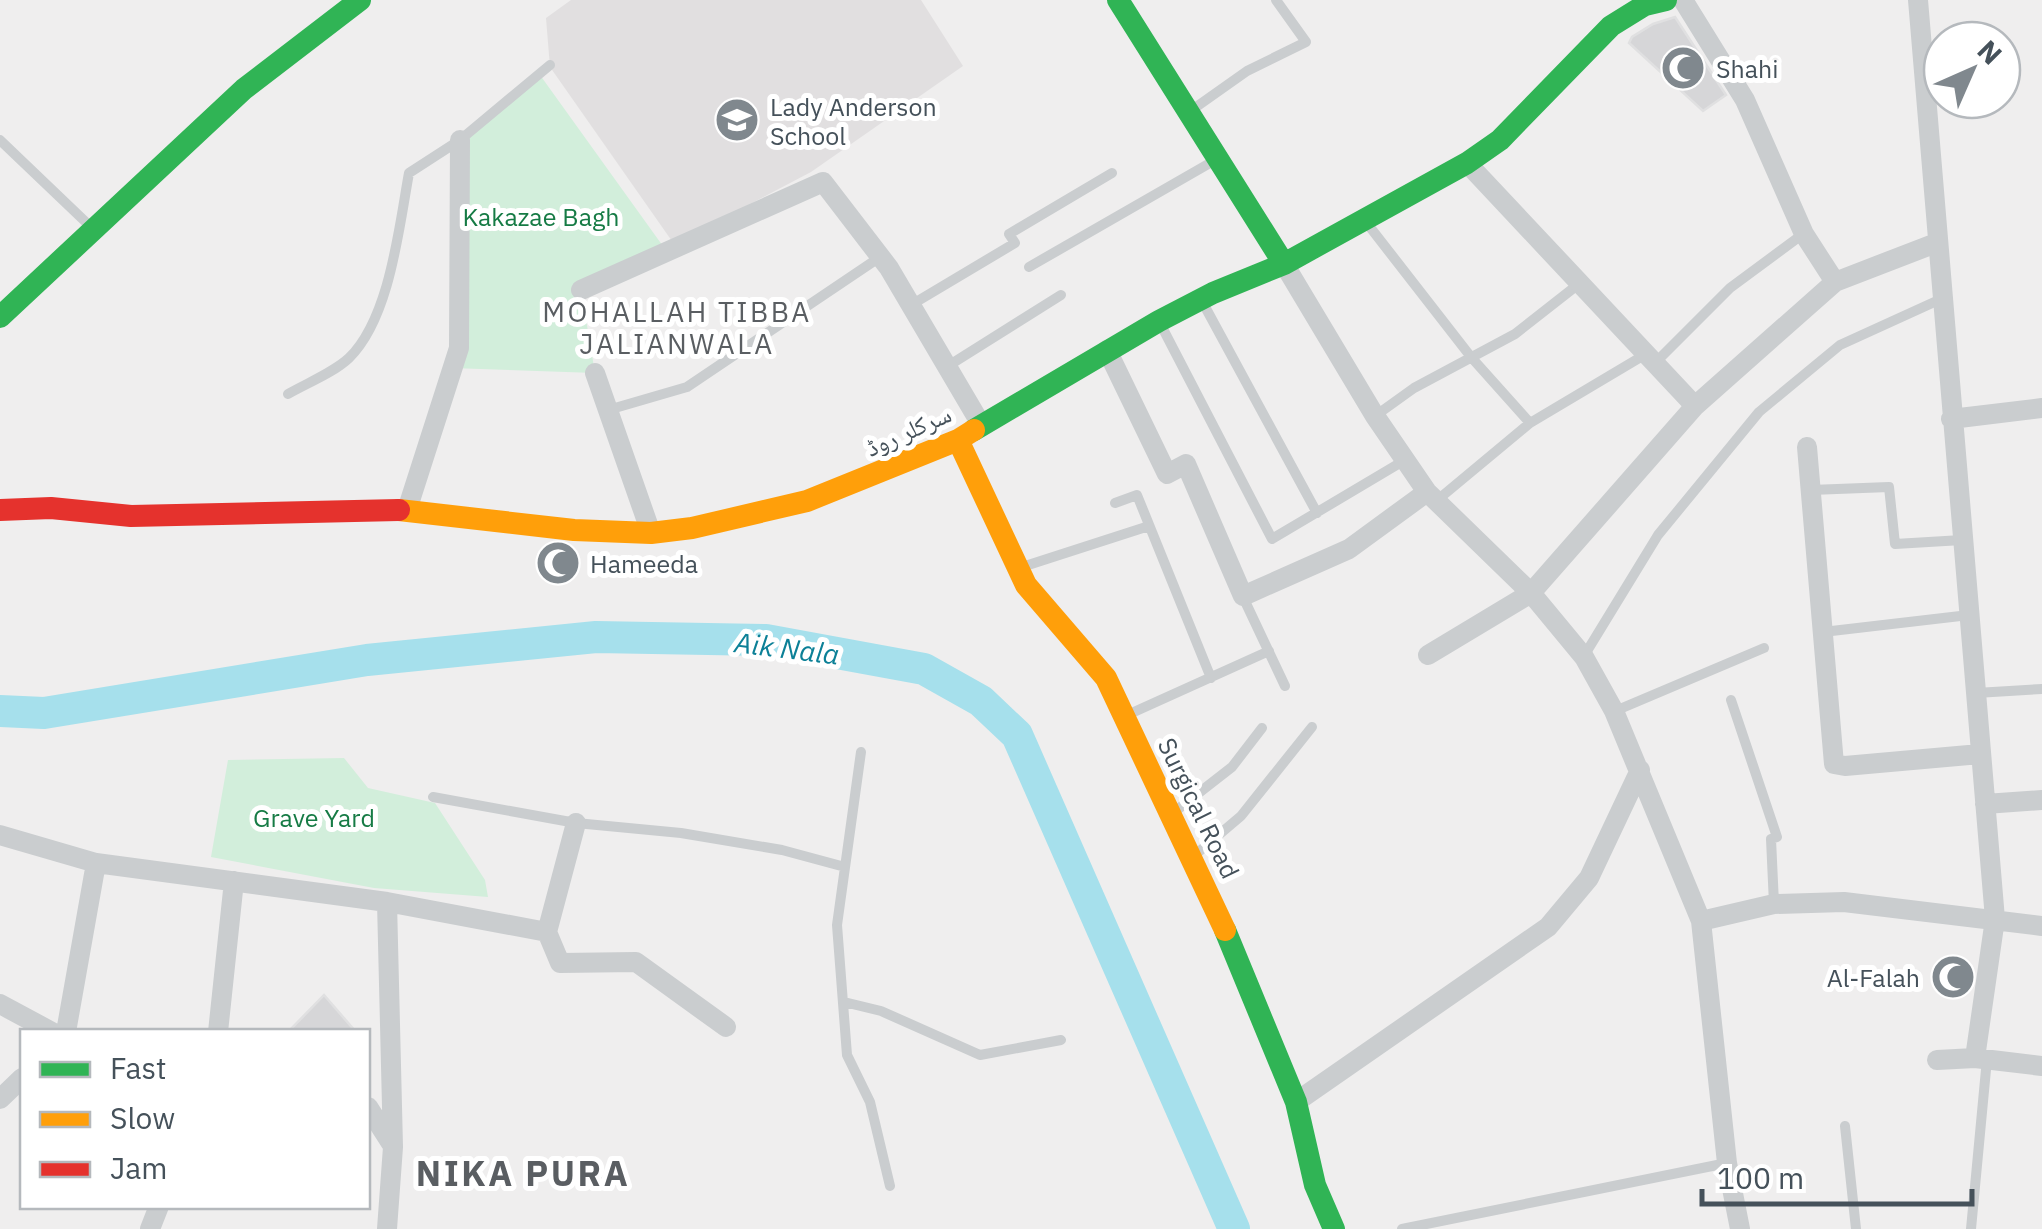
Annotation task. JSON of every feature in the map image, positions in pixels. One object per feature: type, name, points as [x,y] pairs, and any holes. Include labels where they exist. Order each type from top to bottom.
[{"type":"main road","points":[[0,316],[244,89],[360,0]]},
{"type":"main road","points":[[1118,0],[1284,264]]},
{"type":"main road","name":"سرکلر روڈ","points":[[52,508],[131,516],[408,510],[574,530],[652,533],[692,528],[808,501],[958,440],[1159,321],[1284,264],[1467,163],[1500,140],[1611,26],[1651,2]]},
{"type":"main road","name":"Surgical Road","points":[[958,440],[1026,585],[1106,678],[1192,857],[1296,1102],[1316,1184],[1334,1229]]},
{"type":"main road","points":[[0,495],[23,497],[52,508]]},
{"type":"main road","points":[[0,510],[52,508]]},
{"type":"street","points":[[1683,0],[1745,100],[1804,234],[1835,282]]},
{"type":"street","points":[[1918,0],[1995,919],[1981,1059]]},
{"type":"street","points":[[408,510],[459,348],[460,140]]},
{"type":"street","points":[[1467,163],[1695,406]]},
{"type":"street","points":[[581,290],[823,182],[880,257],[982,426]]},
{"type":"street","points":[[1428,655],[1530,593],[1695,406],[1835,282],[1936,244]]},
{"type":"street","points":[[1284,264],[1375,416],[1431,497],[1530,593],[1584,657],[1614,711],[1701,921],[1727,1163],[1740,1229]]},
{"type":"street","points":[[1107,350],[1167,474],[1186,464],[1243,596],[1349,548],[1431,497]]},
{"type":"street","points":[[595,374],[652,533]]},
{"type":"street","points":[[1952,419],[2042,408]]},
{"type":"street","points":[[1807,447],[1834,764],[1980,754]]},
{"type":"street","points":[[1296,1102],[1548,927],[1589,878],[1640,770]]},
{"type":"street","points":[[1985,804],[2042,800]]},
{"type":"street","points":[[576,823],[547,932],[560,963],[636,962],[726,1028]]},
{"type":"street","points":[[0,835],[96,863],[387,902],[547,932]]},
{"type":"street","points":[[67,1029],[96,863]]},
{"type":"street","points":[[218,1029],[234,881]]},
{"type":"street","points":[[387,902],[393,1147],[387,1229]]},
{"type":"street","points":[[1701,921],[1774,904],[1844,902],[2042,926]]},
{"type":"street","points":[[0,1004],[46,1029]]},
{"type":"street","points":[[1937,1060],[1981,1059],[2042,1066]]},
{"type":"street","points":[[0,1099],[20,1080]]},
{"type":"street","points":[[370,1110],[393,1147]]},
{"type":"lane","points":[[1188,112],[1247,71],[1306,42],[1276,0]]},
{"type":"lane","points":[[288,394],[348,358],[372,323],[394,256],[408,173],[460,140],[550,65]]},
{"type":"lane","points":[[0,140],[92,228]]},
{"type":"lane","points":[[1029,266],[1218,158]]},
{"type":"lane","points":[[911,305],[1014,243],[1010,234],[1112,173]]},
{"type":"lane","points":[[1364,220],[1471,357],[1530,423]]},
{"type":"lane","points":[[1431,497],[1530,423],[1651,358],[1730,288],[1804,234]]},
{"type":"lane","points":[[608,410],[686,387],[880,257]]},
{"type":"lane","points":[[1375,416],[1414,388],[1515,334],[1581,282]]},
{"type":"lane","points":[[947,366],[1061,295]]},
{"type":"lane","points":[[1201,299],[1318,513]]},
{"type":"lane","points":[[1584,657],[1658,535],[1759,412],[1840,345],[1941,299]]},
{"type":"lane","points":[[1159,321],[1272,540],[1405,460]]},
{"type":"lane","points":[[1811,490],[1889,487],[1894,544],[1962,540]]},
{"type":"lane","points":[[1114,503],[1137,495],[1211,678]]},
{"type":"lane","points":[[1018,568],[1149,526]]},
{"type":"lane","points":[[1243,596],[1285,686]]},
{"type":"lane","points":[[1822,632],[1968,616]]},
{"type":"lane","points":[[1614,711],[1764,648]]},
{"type":"lane","points":[[1124,716],[1269,651]]},
{"type":"lane","points":[[1975,693],[2042,689]]},
{"type":"lane","points":[[1732,700],[1778,837],[1772,839],[1774,904]]},
{"type":"lane","points":[[1192,857],[1240,816],[1312,727]]},
{"type":"lane","points":[[1171,814],[1232,767],[1262,728]]},
{"type":"lane","points":[[862,752],[837,925],[847,1055],[870,1102],[890,1186]]},
{"type":"lane","points":[[433,797],[576,823],[681,833],[782,850],[845,867]]},
{"type":"lane","points":[[844,1002],[881,1012],[980,1055],[1061,1040]]},
{"type":"lane","points":[[1971,1229],[1981,1059]]},
{"type":"lane","points":[[1845,1126],[1856,1229]]},
{"type":"lane","points":[[1402,1229],[1727,1163]]},
{"type":"shaded area","name":"Lady Anderson School","points":[[571,0],[921,0],[963,66],[811,172],[674,244],[550,67],[546,18]]},
{"type":"green space","name":"Kakazae Bagh","points":[[540,75],[665,249],[581,290],[595,373],[451,368],[460,140]]},
{"type":"green space","name":"Grave Yard","points":[[344,758],[368,788],[435,803],[485,880],[488,897],[374,888],[211,857],[228,760]]},
{"type":"building","name":"Shahi","points":[[1675,17],[1726,95],[1703,111],[1629,43],[1653,24]]},
{"type":"building","points":[[324,995],[353,1029],[291,1029]]},
{"type":"waterway","name":"Aik Nala","points":[[0,711],[44,713],[367,660],[596,637],[766,640],[924,669],[981,701],[1017,735],[1234,1229]]},
{"type":"traffic: fast","points":[[0,317],[244,89],[360,0]]},
{"type":"traffic: fast","points":[[1118,0],[1284,264]]},
{"type":"traffic: fast","points":[[974,430],[1159,321],[1213,293],[1284,264],[1467,163],[1500,140],[1611,26],[1645,5],[1666,0]]},
{"type":"traffic: fast","points":[[1225,930],[1296,1102],[1315,1185],[1334,1229]]},
{"type":"traffic: slow","points":[[399,510],[574,530],[651,533],[692,528],[807,501],[974,430]]},
{"type":"traffic: slow","points":[[958,440],[1026,585],[1106,678],[1225,930]]},
{"type":"traffic: jam","points":[[0,510],[51,508],[131,516],[399,510]]},
{"type":"place","name":"Shahi","points":[[1683,68]]},
{"type":"place","name":"Lady Anderson School","points":[[737,120]]},
{"type":"place","name":"Hameeda","points":[[558,563]]},
{"type":"place","name":"Al-Falah","points":[[1953,977]]},
{"type":"district","name":"MOHALLAH TIBBA JALIANWALA","points":[[677,327]]},
{"type":"district","name":"NIKA PURA","points":[[523,1173]]}]
